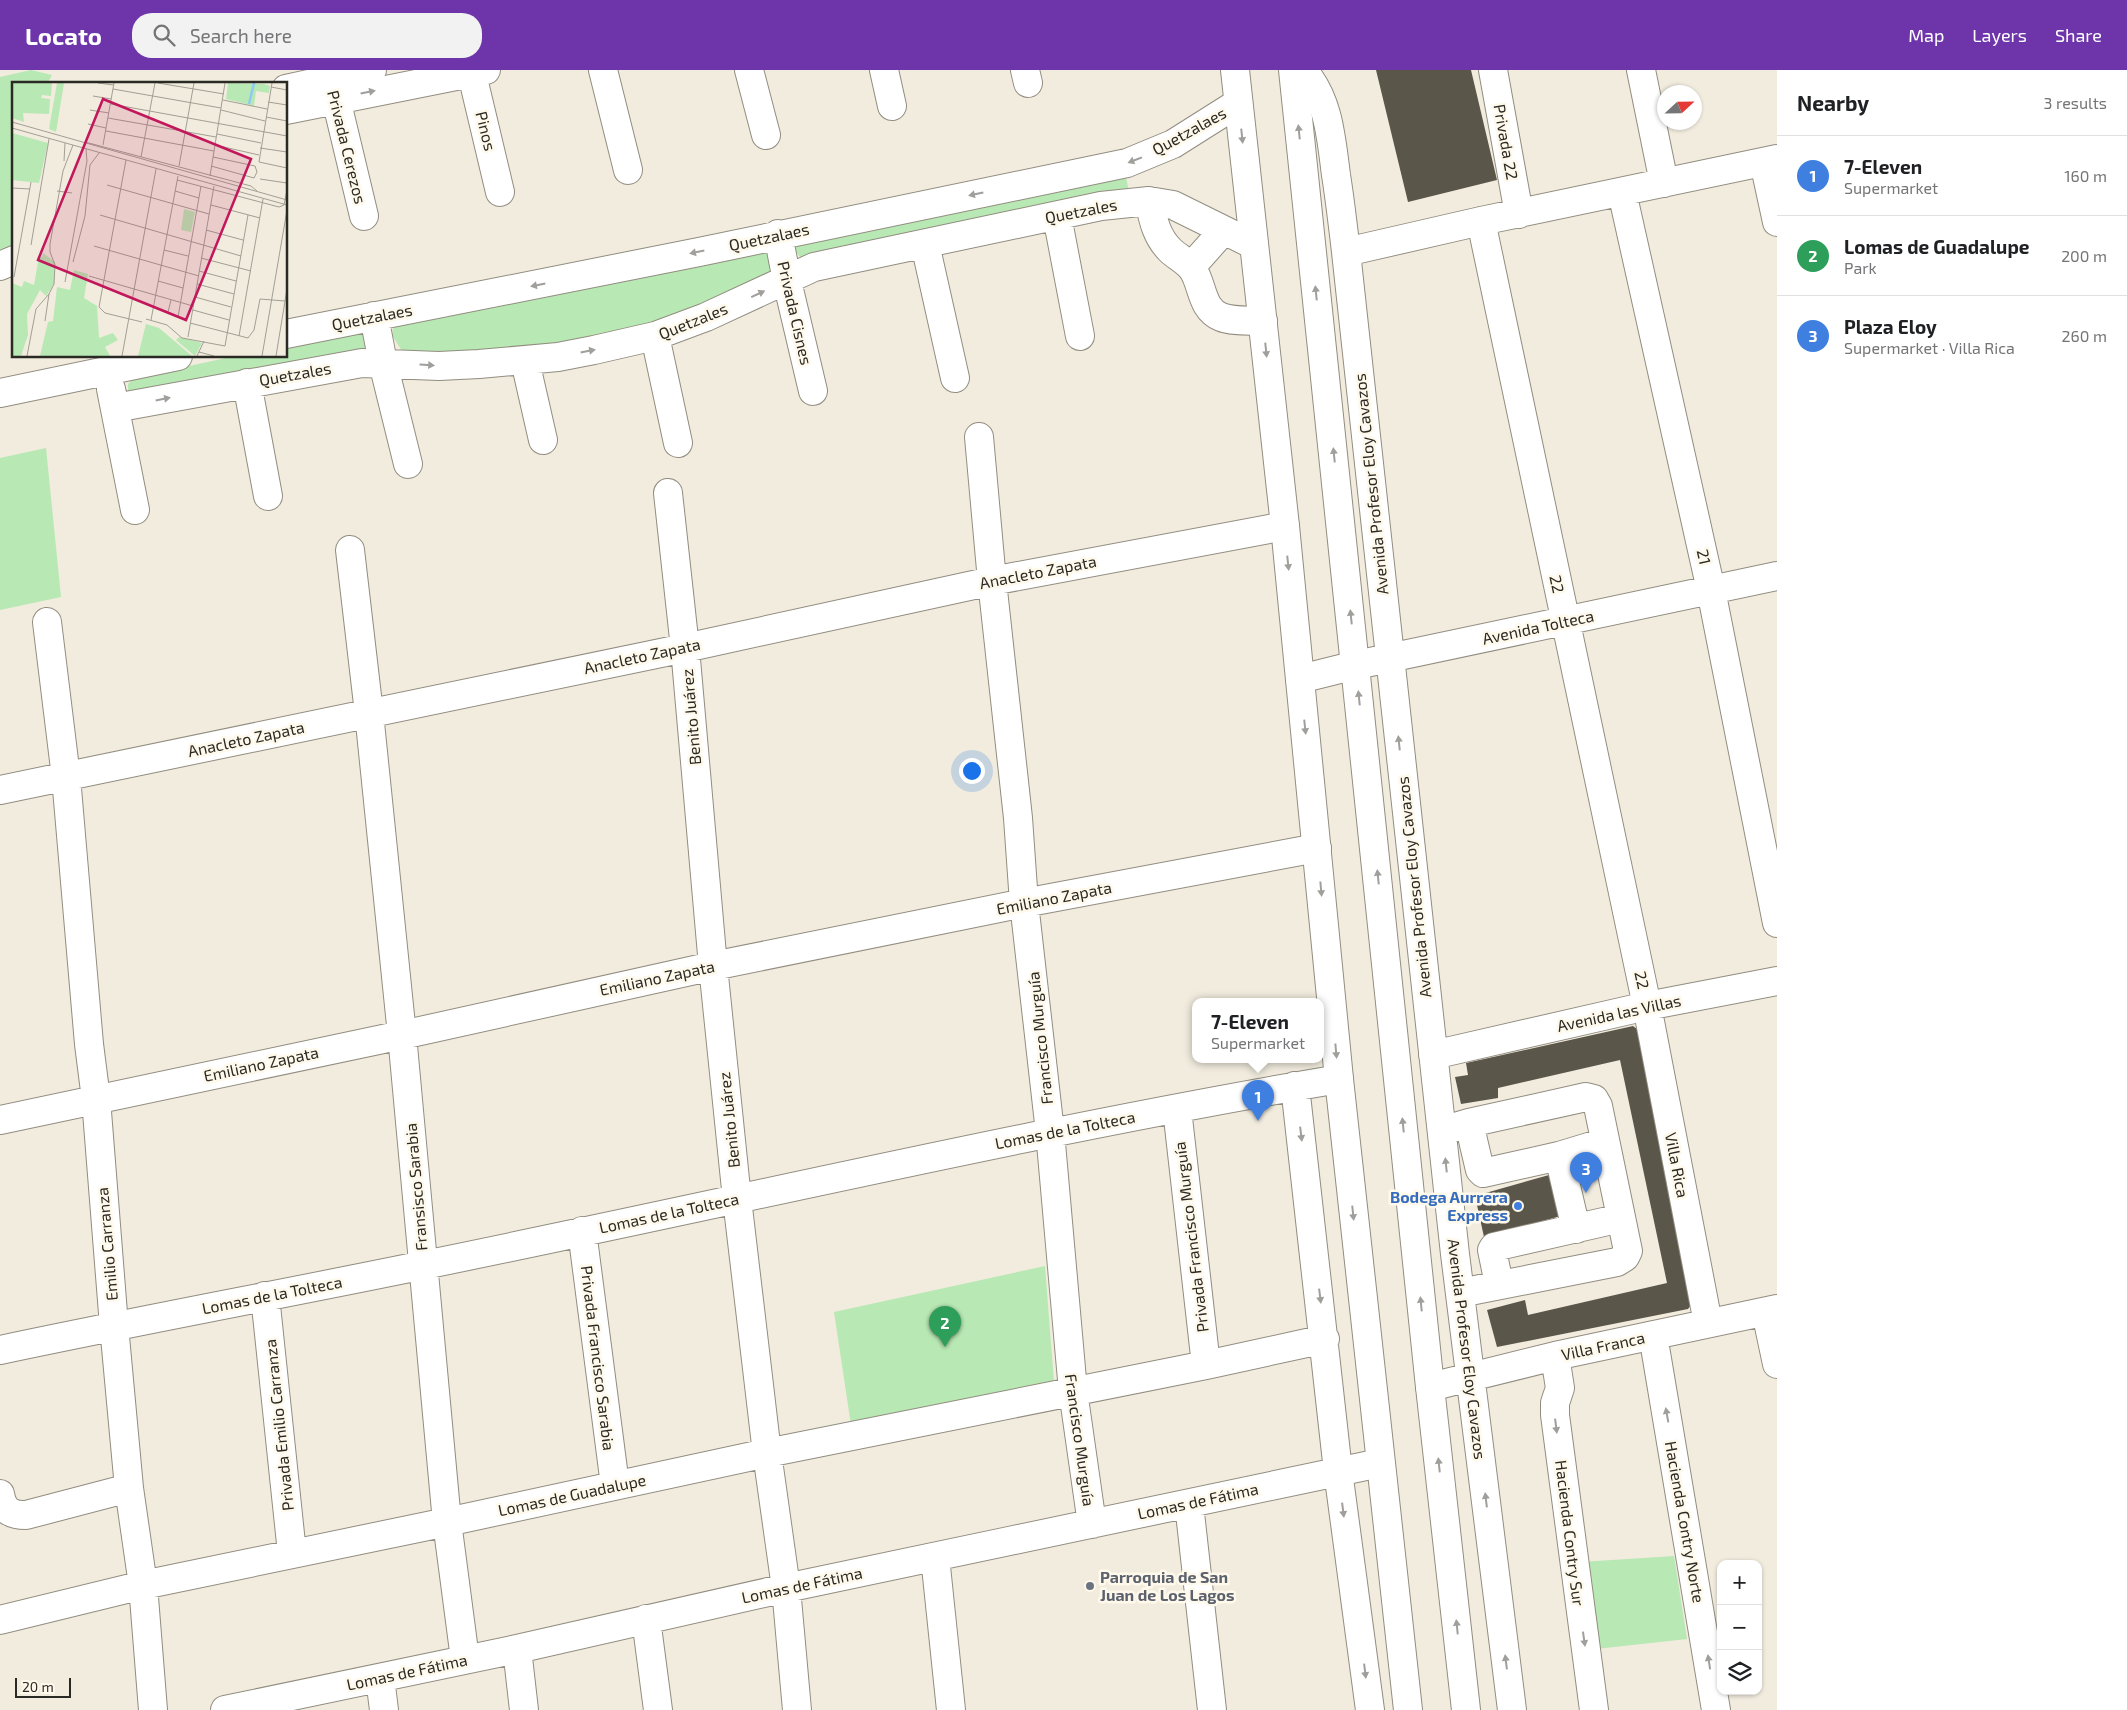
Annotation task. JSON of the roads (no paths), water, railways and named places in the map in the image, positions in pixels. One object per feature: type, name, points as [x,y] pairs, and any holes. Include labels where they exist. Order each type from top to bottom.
[{"type":"street","points":[[288,109],[372,70]]},
{"type":"street","points":[[603,70],[628,170]]},
{"type":"street","points":[[749,70],[766,135]]},
{"type":"street","points":[[884,70],[892,106]]},
{"type":"street","points":[[1235,70],[1285,526],[1339,1078],[1408,1710]]},
{"type":"street","points":[[1293,70],[1430,1387],[1466,1710]]},
{"type":"street","name":"Avenida Profesor Eloy Cavazos","points":[[1303,70],[1314,82],[1326,112],[1331,134],[1346,252],[1460,1293],[1512,1710]]},
{"type":"street","name":"Privada 22","points":[[1493,70],[1519,214]]},
{"type":"street","points":[[1642,70],[1664,183]]},
{"type":"street","points":[[288,89],[333,89],[476,71]]},
{"type":"street","name":"Pinos","points":[[476,71],[500,192]]},
{"type":"street","name":"Privada Cerezos","points":[[333,89],[364,216]]},
{"type":"street","name":"Quetzalaes","points":[[288,334],[501,292],[1127,163],[1173,144],[1238,103]]},
{"type":"street","points":[[1346,252],[1481,221],[1770,160],[1777,222]]},
{"type":"street","name":"21","points":[[1622,192],[1711,590],[1777,923]]},
{"type":"street","points":[[1149,201],[1156,228],[1162,240],[1170,250],[1191,267],[1198,280],[1204,300],[1213,312],[1230,319],[1263,321]]},
{"type":"street","name":"Quetzales","points":[[115,408],[356,364],[383,363],[439,366],[525,361],[594,350],[655,336],[706,317],[787,281],[799,272],[821,265],[1101,206],[1149,201],[1173,205],[1254,245]]},
{"type":"street","points":[[1057,216],[1080,336]]},
{"type":"street","name":"22","points":[[1481,221],[1647,1006]]},
{"type":"street","points":[[1191,267],[1223,231]]},
{"type":"street","name":"Privada Cisnes","points":[[778,234],[813,391]]},
{"type":"street","points":[[0,247],[12,241]]},
{"type":"street","points":[[925,244],[955,378]]},
{"type":"street","points":[[0,266],[12,261]]},
{"type":"street","points":[[374,316],[383,363],[408,464]]},
{"type":"street","points":[[655,336],[678,443]]},
{"type":"street","points":[[0,393],[168,358]]},
{"type":"street","points":[[525,361],[543,440]]},
{"type":"street","points":[[108,370],[135,510]]},
{"type":"street","points":[[247,383],[268,496]]},
{"type":"street","points":[[979,437],[992,581]]},
{"type":"street","name":"Benito Juárez","points":[[668,493],[737,1199],[767,1453],[786,1588],[797,1710]]},
{"type":"street","name":"Anacleto Zapata","points":[[0,790],[684,648],[992,581],[1285,526]]},
{"type":"street","points":[[350,550],[369,713]]},
{"type":"street","name":"Avenida Tolteca","points":[[1300,679],[1356,665],[1777,576]]},
{"type":"street","name":"Francisco Murguía","points":[[992,581],[1018,818],[1024,903],[1050,1132],[1073,1391],[1092,1524]]},
{"type":"street","points":[[47,622],[66,777]]},
{"type":"street","name":"Fransisco Sarabia","points":[[369,713],[402,1035],[447,1522],[465,1659]]},
{"type":"street","name":"Emilio Carranza","points":[[66,777],[129,1488],[143,1584],[153,1710]]},
{"type":"street","name":"Emiliano Zapata","points":[[0,1120],[402,1035],[713,966],[1024,903],[1317,848]]},
{"type":"street","name":"Avenida las Villas","points":[[1433,1056],[1647,1006],[1777,981]]},
{"type":"street","name":"Villa Rica","points":[[1647,1006],[1708,1323]]},
{"type":"street","name":"Lomas de la Tolteca","points":[[0,1350],[423,1266],[1050,1132],[1339,1078]]},
{"type":"street","points":[[1295,1086],[1325,1340],[1338,1471],[1370,1710]]},
{"type":"street","points":[[1442,1131],[1469,1122],[1591,1097],[1598,1106],[1628,1251],[1623,1259],[1460,1293]]},
{"type":"street","name":"Privada Francisco Murguía","points":[[1177,1109],[1206,1365]]},
{"type":"street","points":[[1469,1122],[1481,1172],[1559,1156],[1605,1142]]},
{"type":"street","points":[[1559,1156],[1576,1229]]},
{"type":"street","points":[[1498,1284],[1492,1248],[1621,1218]]},
{"type":"street","name":"Privada Francisco Sarabia","points":[[582,1231],[615,1485]]},
{"type":"street","name":"Privada Emilio Carranza","points":[[265,1296],[292,1553]]},
{"type":"street","points":[[1772,1310],[1777,1364]]},
{"type":"street","name":"Villa Franca","points":[[1430,1387],[1555,1356],[1772,1310]]},
{"type":"street","name":"Hacienda Contry Norte","points":[[1653,1335],[1716,1710]]},
{"type":"street","name":"Lomas de Guadalupe","points":[[0,1620],[143,1584],[447,1522],[767,1453],[1325,1340]]},
{"type":"street","name":"Hacienda Contry Sur","points":[[1555,1356],[1560,1388],[1555,1415],[1594,1710]]},
{"type":"street","name":"Lomas de Fátima","points":[[241,1708],[517,1649],[786,1588],[1380,1463]]},
{"type":"street","points":[[0,1494],[5,1510],[18,1515],[26,1515],[129,1488]]},
{"type":"street","points":[[1188,1504],[1212,1710]]},
{"type":"street","points":[[934,1557],[951,1710]]},
{"type":"street","points":[[646,1619],[658,1710]]},
{"type":"street","points":[[517,1649],[524,1710]]},
{"type":"street","points":[[380,1678],[384,1710]]},
{"type":"place","name":"7-Eleven","points":[[1258,1121]]},
{"type":"place","name":"Plaza Eloy","points":[[1586,1193]]},
{"type":"place","name":"Bodega Aurrera Express","points":[[1518,1206]]},
{"type":"place","name":"Lomas de Guadalupe","points":[[945,1347]]},
{"type":"place","name":"Parroquia de San Juan de Los Lagos","points":[[1090,1586]]}]
